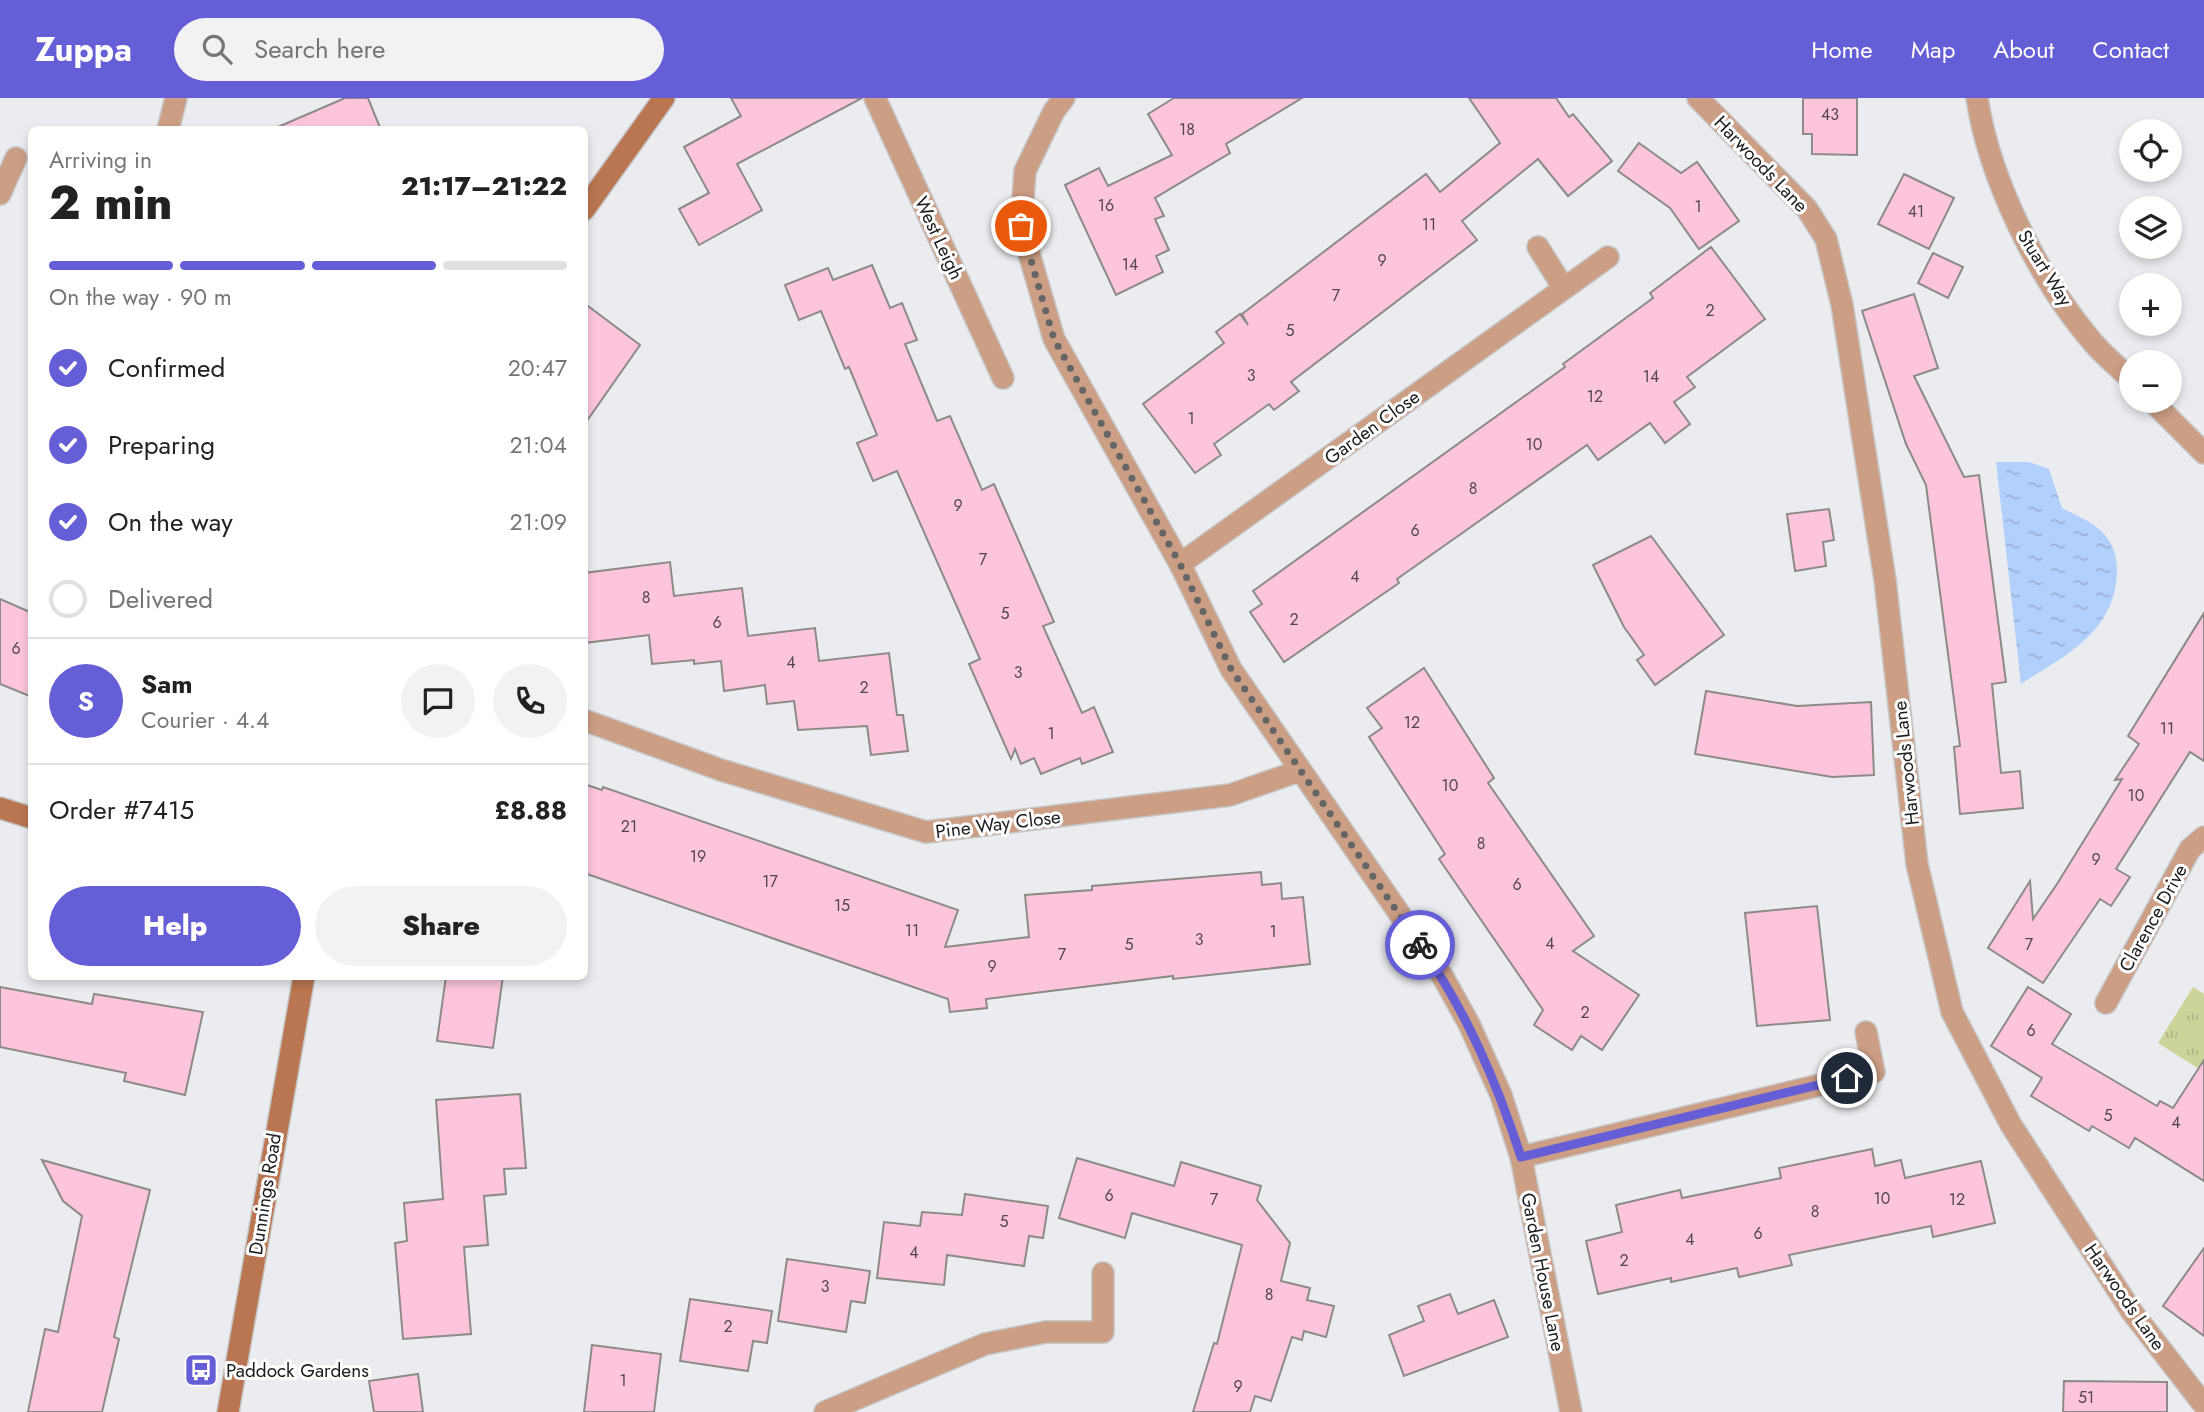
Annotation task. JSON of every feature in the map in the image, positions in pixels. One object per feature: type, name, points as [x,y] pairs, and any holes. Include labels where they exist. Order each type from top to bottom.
[{"type":"street","points":[[169,126],[176,98]]},
{"type":"street","points":[[588,204],[664,98]]},
{"type":"street","name":"West Leigh","points":[[875,98],[1003,378]]},
{"type":"street","name":"Garden House Lane","points":[[1064,98],[1054,111],[1025,172],[1021,226],[1054,339],[1180,564],[1231,669],[1449,989],[1501,1094],[1521,1157],[1571,1412]]},
{"type":"street","name":"Harwoods Lane","points":[[1698,98],[1807,209],[1826,239],[1842,305],[1885,580],[1917,864],[1952,1012],[2011,1125],[2053,1191],[2132,1312],[2204,1405]]},
{"type":"street","name":"Stuart Way","points":[[1977,98],[1983,134],[2024,241],[2089,338],[2119,367]]},
{"type":"street","points":[[0,194],[16,158]]},
{"type":"street","points":[[1538,247],[1563,287]]},
{"type":"street","name":"Garden Close","points":[[1180,564],[1261,509],[1563,287],[1608,257]]},
{"type":"street","points":[[2164,413],[2204,453]]},
{"type":"street","name":"Pine Way Close","points":[[588,721],[721,770],[926,832],[1230,795],[1299,771]]},
{"type":"street","points":[[0,808],[28,817]]},
{"type":"street","name":"Clarence Drive","points":[[2106,1003],[2190,849],[2204,837]]},
{"type":"street","name":"Dunnings Road","points":[[228,1412],[303,980]]},
{"type":"street","points":[[1521,1157],[1874,1072],[1866,1032]]},
{"type":"street","points":[[825,1412],[985,1344],[1046,1332],[1103,1332],[1103,1273]]},
{"type":"green space","points":[[2193,987],[2204,994],[2204,1072],[2158,1043]]},
{"type":"water","points":[[1996,462],[2029,462],[2049,469],[2062,508],[2099,529],[2111,544],[2116,560],[2114,593],[2098,626],[2071,652],[2021,684]]},
{"type":"building","points":[[345,98],[368,98],[379,126],[280,126]]},
{"type":"building","points":[[731,98],[862,98],[737,164],[762,210],[699,245],[679,209],[709,193],[684,147],[741,116]]},
{"type":"building","points":[[1174,98],[1302,98],[1226,144],[1230,153],[1155,198],[1164,216],[1155,219],[1169,250],[1156,256],[1163,272],[1116,295],[1065,185],[1099,168],[1108,186],[1172,155],[1148,114]]},
{"type":"building","points":[[1469,98],[1556,98],[1569,117],[1573,114],[1612,161],[1568,196],[1538,159],[1462,221],[1477,240],[1291,382],[1299,391],[1274,410],[1269,404],[1214,444],[1221,455],[1195,473],[1143,404],[1224,343],[1216,332],[1240,314],[1248,325],[1242,314],[1426,174],[1440,192],[1500,143]]},
{"type":"building","points":[[1803,98],[1857,98],[1857,155],[1812,154],[1812,134],[1803,134]]},
{"type":"building","points":[[1639,143],[1681,173],[1697,162],[1739,221],[1699,249],[1670,208],[1618,171]]},
{"type":"building","points":[[1904,174],[1954,198],[1929,249],[1878,224]]},
{"type":"building","points":[[1711,247],[1765,319],[1687,377],[1695,387],[1674,402],[1690,424],[1665,443],[1650,423],[1598,460],[1587,445],[1397,579],[1399,583],[1284,662],[1250,612],[1262,604],[1253,591],[1565,367],[1563,364],[1653,298],[1650,293]]},
{"type":"building","points":[[1933,253],[1963,267],[1948,298],[1918,283]]},
{"type":"building","points":[[872,265],[890,308],[902,303],[917,340],[905,344],[937,421],[950,416],[982,490],[994,484],[1054,622],[1043,626],[1082,713],[1094,707],[1113,752],[1082,764],[1080,758],[1041,774],[1034,758],[1021,764],[1015,749],[1011,759],[969,664],[980,659],[897,471],[873,481],[857,443],[877,435],[849,367],[845,369],[821,311],[799,320],[785,285],[828,268],[833,280]]},
{"type":"building","points":[[1914,294],[1938,368],[1914,376],[1964,477],[1979,475],[2006,682],[1992,684],[2001,773],[2020,771],[2023,808],[1960,814],[1954,747],[1960,746],[1926,485],[1906,444],[1862,311]]},
{"type":"building","points":[[588,306],[640,345],[588,419]]},
{"type":"building","points":[[1829,509],[1834,540],[1823,542],[1826,566],[1795,571],[1787,514]]},
{"type":"building","points":[[1651,536],[1724,635],[1655,685],[1637,660],[1644,655],[1624,627],[1593,565]]},
{"type":"building","points":[[670,562],[674,596],[742,588],[748,636],[815,628],[819,661],[889,653],[897,715],[903,715],[908,751],[871,755],[867,726],[798,730],[794,701],[767,704],[765,685],[724,691],[721,661],[694,664],[694,660],[652,664],[649,635],[588,643],[588,572]]},
{"type":"building","points":[[0,599],[28,611],[28,695],[0,684]]},
{"type":"building","points":[[2204,613],[2204,761],[2190,752],[2116,869],[2130,877],[2111,906],[2100,899],[2043,983],[1988,948],[2030,881],[2033,919],[2057,884],[2122,779],[2115,780],[2139,744],[2128,736]]},
{"type":"building","points":[[1424,668],[1494,778],[1488,783],[1594,936],[1573,951],[1639,995],[1602,1050],[1581,1036],[1572,1050],[1534,1025],[1543,1010],[1439,859],[1445,854],[1369,737],[1382,728],[1367,708]]},
{"type":"building","points":[[1706,691],[1797,706],[1871,702],[1874,775],[1832,777],[1695,754]]},
{"type":"building","points":[[588,785],[602,790],[603,787],[958,910],[945,947],[1029,937],[1025,895],[1092,890],[1092,886],[1261,872],[1262,885],[1281,883],[1282,899],[1303,897],[1310,964],[1173,979],[1173,976],[986,999],[987,1008],[950,1012],[948,999],[588,874]]},
{"type":"building","points":[[1817,906],[1830,1020],[1757,1026],[1745,913]]},
{"type":"building","points":[[445,980],[502,980],[493,1048],[437,1041]]},
{"type":"building","points":[[0,987],[92,1004],[94,994],[203,1012],[185,1095],[124,1081],[126,1073],[0,1047]]},
{"type":"building","points":[[2028,987],[2071,1014],[2052,1044],[2157,1106],[2160,1101],[2173,1108],[2204,1060],[2204,1181],[2135,1138],[2129,1148],[2092,1126],[2089,1131],[2031,1096],[2042,1078],[1991,1046]]},
{"type":"building","points":[[520,1094],[526,1168],[504,1169],[506,1194],[484,1196],[488,1245],[464,1247],[471,1334],[403,1339],[395,1243],[407,1241],[404,1203],[443,1199],[436,1100]]},
{"type":"building","points":[[1872,1149],[1875,1166],[1901,1160],[1905,1178],[1981,1161],[1995,1223],[1933,1237],[1931,1226],[1789,1255],[1792,1265],[1739,1277],[1737,1268],[1671,1282],[1671,1278],[1598,1294],[1586,1241],[1622,1232],[1616,1205],[1680,1190],[1682,1198],[1781,1178],[1779,1168]]},
{"type":"building","points":[[1077,1158],[1174,1186],[1181,1162],[1261,1186],[1257,1200],[1290,1243],[1281,1281],[1310,1288],[1307,1300],[1334,1306],[1326,1337],[1304,1331],[1302,1340],[1292,1337],[1271,1401],[1255,1396],[1250,1412],[1193,1412],[1214,1343],[1217,1344],[1242,1245],[1132,1213],[1125,1238],[1059,1218]]},
{"type":"building","points":[[42,1160],[150,1190],[114,1337],[119,1339],[102,1412],[28,1412],[45,1329],[58,1332],[82,1216],[63,1201]]},
{"type":"building","points":[[965,1194],[1048,1206],[1043,1238],[1029,1236],[1024,1266],[947,1255],[944,1285],[877,1278],[884,1222],[920,1226],[922,1212],[962,1215]]},
{"type":"building","points":[[2204,1248],[2204,1336],[2163,1306]]},
{"type":"building","points":[[787,1259],[870,1271],[865,1303],[851,1301],[846,1332],[778,1321]]},
{"type":"building","points":[[1450,1294],[1458,1314],[1494,1300],[1508,1337],[1404,1376],[1389,1335],[1424,1321],[1418,1306]]},
{"type":"building","points":[[690,1299],[772,1311],[767,1343],[753,1341],[748,1371],[680,1361]]},
{"type":"building","points":[[592,1345],[661,1354],[654,1412],[584,1412]]},
{"type":"building","points":[[418,1374],[423,1412],[374,1412],[369,1381]]},
{"type":"building","points":[[2064,1381],[2167,1382],[2167,1412],[2063,1412]]},
{"type":"way so far","points":[[1021,226],[1054,339],[1180,564],[1231,669],[1420,945]]},
{"type":"place","name":"Paddock Gardens","points":[[201,1370]]},
{"type":"route","points":[[1420,945],[1443,977],[1469,1024],[1501,1094],[1521,1157],[1847,1078]]}]
